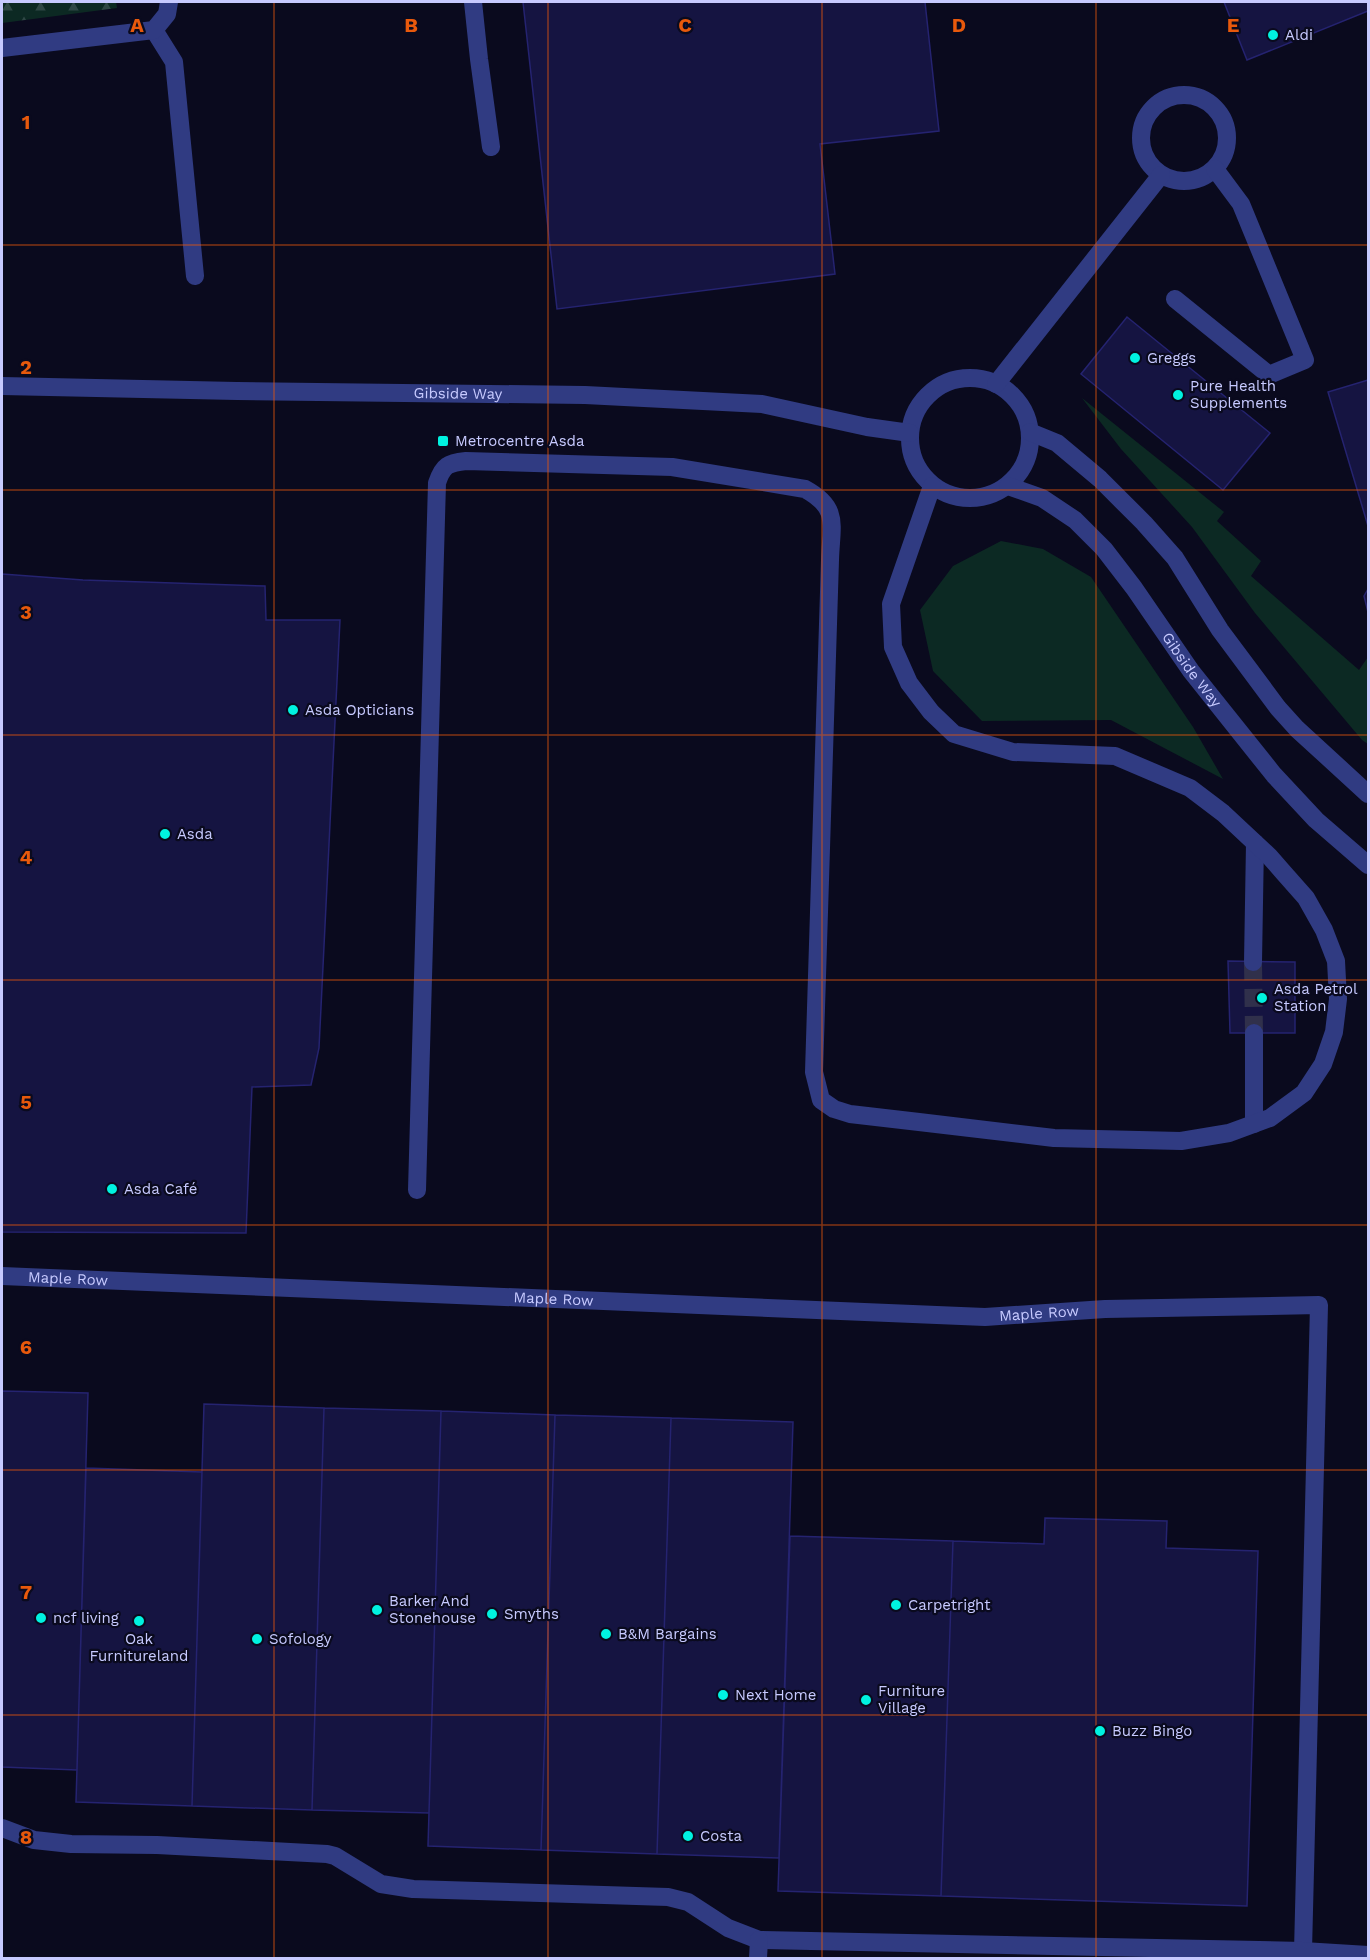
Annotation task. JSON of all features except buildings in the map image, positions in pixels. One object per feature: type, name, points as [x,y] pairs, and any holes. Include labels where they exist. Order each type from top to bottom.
[{"type":"street","points":[[2,48],[154,30],[167,14],[169,2]]},
{"type":"street","points":[[473,2],[491,147]]},
{"type":"street","points":[[154,30],[174,62],[195,276]]},
{"type":"street","points":[[1185,94],[1198,96],[1211,104],[1224,120],[1227,132],[1226,150],[1215,169],[1195,180],[1177,181],[1161,175],[1151,167],[1145,157],[1141,140],[1143,124],[1151,110],[1162,100],[1185,94]]},
{"type":"street","points":[[1175,299],[1269,375],[1305,360],[1241,204],[1215,169]]},
{"type":"street","points":[[996,384],[1161,175]]},
{"type":"street","points":[[977,378],[996,384],[1009,392],[1027,416],[1030,432],[1026,461],[1008,486],[994,494],[962,499],[946,494],[932,486],[922,475],[915,462],[910,448],[910,433],[915,414],[925,398],[940,386],[958,379],[977,378]]},
{"type":"street","name":"Gibside Way","points":[[2,386],[620,397],[762,404],[867,427],[910,433]]},
{"type":"street","points":[[1030,432],[1057,443],[1100,479],[1144,523],[1175,558],[1226,639],[1278,708],[1368,794]]},
{"type":"street","points":[[417,1190],[437,483],[441,470],[451,462],[672,467],[805,489],[820,498],[828,508],[831,519],[814,1072],[821,1100],[834,1109],[850,1114],[1054,1138],[1181,1141],[1229,1132],[1270,1118],[1304,1093],[1323,1064],[1335,1032],[1338,999],[1336,961],[1324,930],[1305,898],[1269,856],[1223,813],[1190,788],[1155,771],[1115,756],[1013,752],[954,734],[931,712],[909,683],[893,647],[891,604],[932,486]]},
{"type":"street","name":"Gibside Way","points":[[1008,486],[1042,498],[1075,520],[1104,549],[1153,614],[1191,671],[1274,775],[1316,820],[1368,865]]},
{"type":"street","points":[[1253,962],[1255,843]]},
{"type":"street","points":[[1254,1033],[1254,1124]]},
{"type":"street","name":"Maple Row","points":[[2,1276],[985,1317],[1105,1309],[1319,1305],[1303,1951]]},
{"type":"street","points":[[2,1828],[34,1840],[71,1844],[157,1845],[327,1854],[335,1856],[381,1884],[413,1889],[668,1897],[688,1902],[728,1928],[759,1940],[862,1950],[1279,1955],[1303,1951],[1368,1955]]},
{"type":"street","points":[[758,1959],[759,1940]]},
{"type":"green space","points":[[2,2],[116,2],[117,8],[2,23]]},
{"type":"green space","points":[[1082,398],[1224,512],[1217,521],[1261,561],[1251,576],[1359,670],[1368,657],[1368,744],[1362,740],[1255,613],[1192,527],[1121,449]]},
{"type":"green space","points":[[1001,541],[1043,549],[1091,577],[1193,727],[1223,779],[1111,720],[982,721],[933,671],[920,610],[953,566]]},
{"type":"tunnel","points":[[1253,962],[1254,1033]]},
{"type":"place","name":"Aldi","points":[[1273,35]]},
{"type":"place","name":"Greggs","points":[[1135,358]]},
{"type":"place","name":"Pure Health Supplements","points":[[1178,395]]},
{"type":"place","name":"Metrocentre Asda","points":[[443,441]]},
{"type":"place","name":"Asda Opticians","points":[[293,710]]},
{"type":"place","name":"Asda","points":[[165,834]]},
{"type":"place","name":"Asda Petrol Station","points":[[1262,998]]},
{"type":"place","name":"Asda Café","points":[[112,1189]]},
{"type":"place","name":"Carpetright","points":[[896,1605]]},
{"type":"place","name":"Barker And Stonehouse","points":[[377,1610]]},
{"type":"place","name":"Smyths","points":[[492,1614]]},
{"type":"place","name":"ncf living","points":[[41,1618]]},
{"type":"place","name":"Oak Furnitureland","points":[[139,1621]]},
{"type":"place","name":"B&M Bargains","points":[[606,1634]]},
{"type":"place","name":"Sofology","points":[[257,1639]]},
{"type":"place","name":"Next Home","points":[[723,1695]]},
{"type":"place","name":"Furniture Village","points":[[866,1700]]},
{"type":"place","name":"Buzz Bingo","points":[[1100,1731]]},
{"type":"place","name":"Costa","points":[[688,1836]]}]
